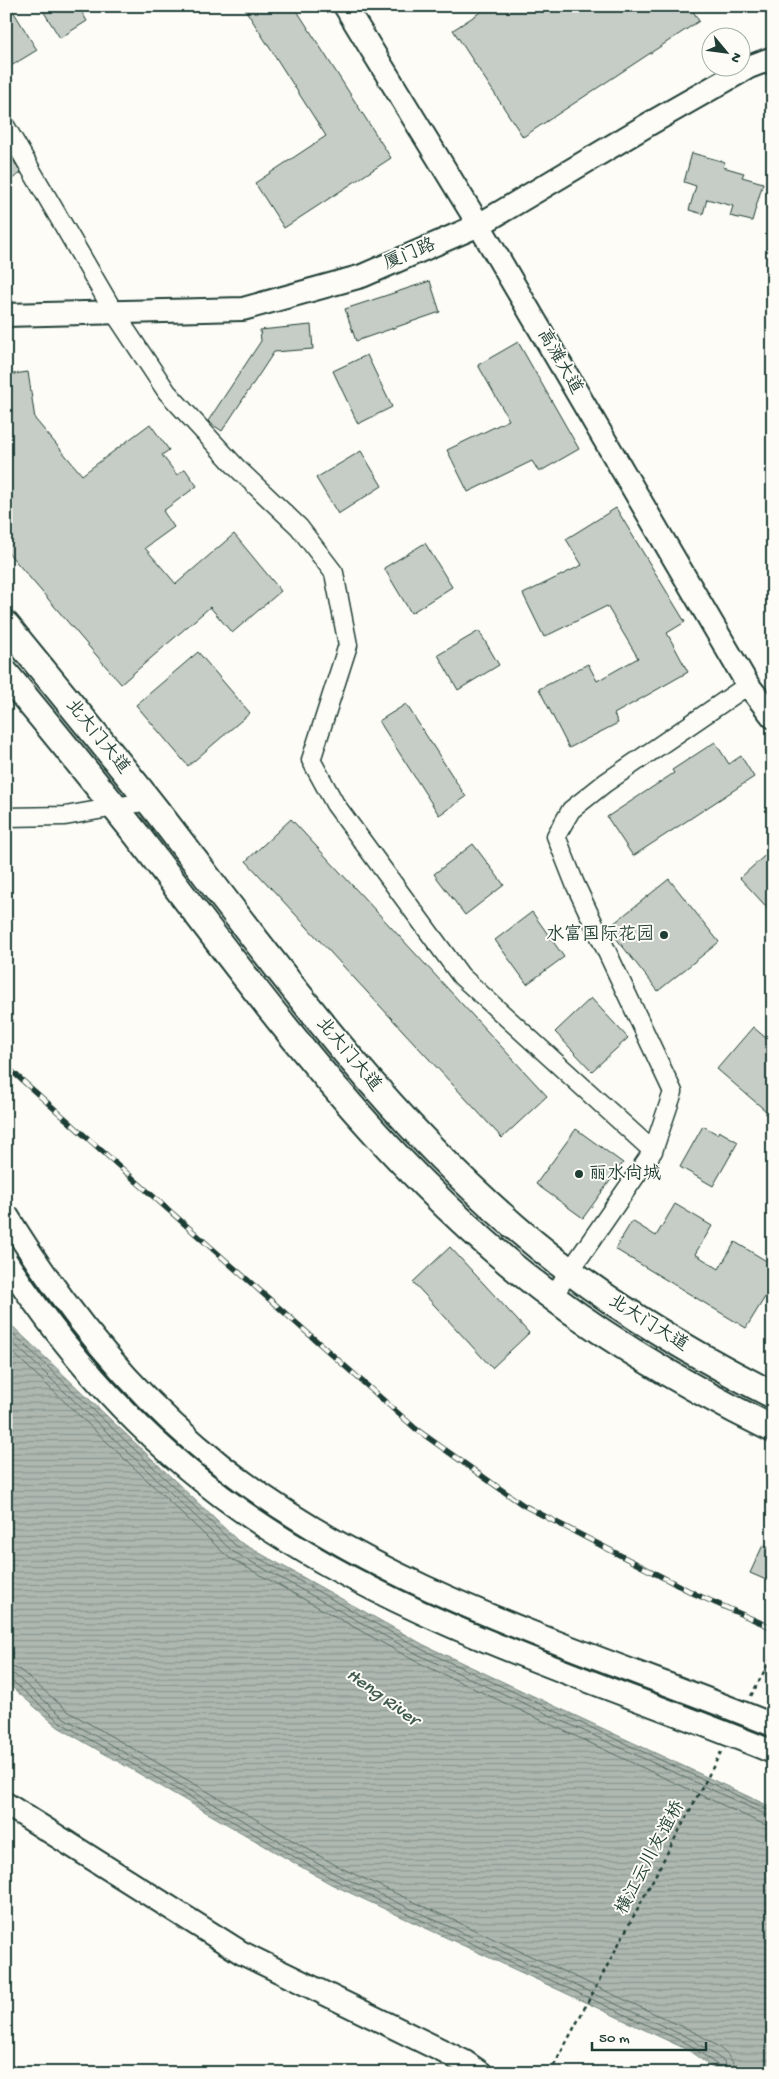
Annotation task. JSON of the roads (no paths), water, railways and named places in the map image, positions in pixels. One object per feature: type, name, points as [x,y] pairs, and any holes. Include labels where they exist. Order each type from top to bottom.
[{"type":"highway","name":"北大门大道","points":[[6,625],[149,801],[308,1008],[398,1114],[476,1193],[569,1271],[670,1340],[773,1395]]},
{"type":"highway","name":"北大门大道","points":[[6,674],[114,807],[285,1027],[376,1134],[462,1221],[552,1296],[648,1362],[709,1397],[773,1429]]},
{"type":"main road","name":"高滩大道","points":[[345,6],[479,225],[748,685],[773,717]]},
{"type":"main road","name":"厦门路","points":[[6,315],[243,309],[362,276],[479,225],[749,67],[773,58]]},
{"type":"main road","points":[[6,1214],[71,1311],[128,1378],[211,1456],[279,1506],[348,1548],[450,1598],[541,1636],[773,1725]]},
{"type":"main road","points":[[6,1261],[62,1339],[116,1402],[195,1476],[265,1527],[356,1580],[460,1630],[773,1752]]},
{"type":"main road","points":[[6,1804],[242,1953],[465,2062],[481,2073]]},
{"type":"street","points":[[6,127],[114,312],[167,392],[237,468],[300,527],[334,573],[348,645],[311,760],[335,804],[460,976],[652,1151]]},
{"type":"street","points":[[552,1296],[652,1151],[673,1092],[575,884],[556,836],[571,810],[605,783],[748,685]]},
{"type":"street","points":[[6,817],[65,816],[149,801]]},
{"type":"water","name":"Heng River","points":[[6,1320],[238,1541],[424,1645],[773,1808],[773,2073],[720,2073],[688,2050],[331,1884],[58,1727],[6,1682]]},
{"type":"railway","points":[[6,1066],[416,1429],[523,1505],[695,1594],[773,1628]]},
{"type":"place","name":"水富国际花园","points":[[664,935]]},
{"type":"place","name":"丽水尚城","points":[[579,1174]]}]
